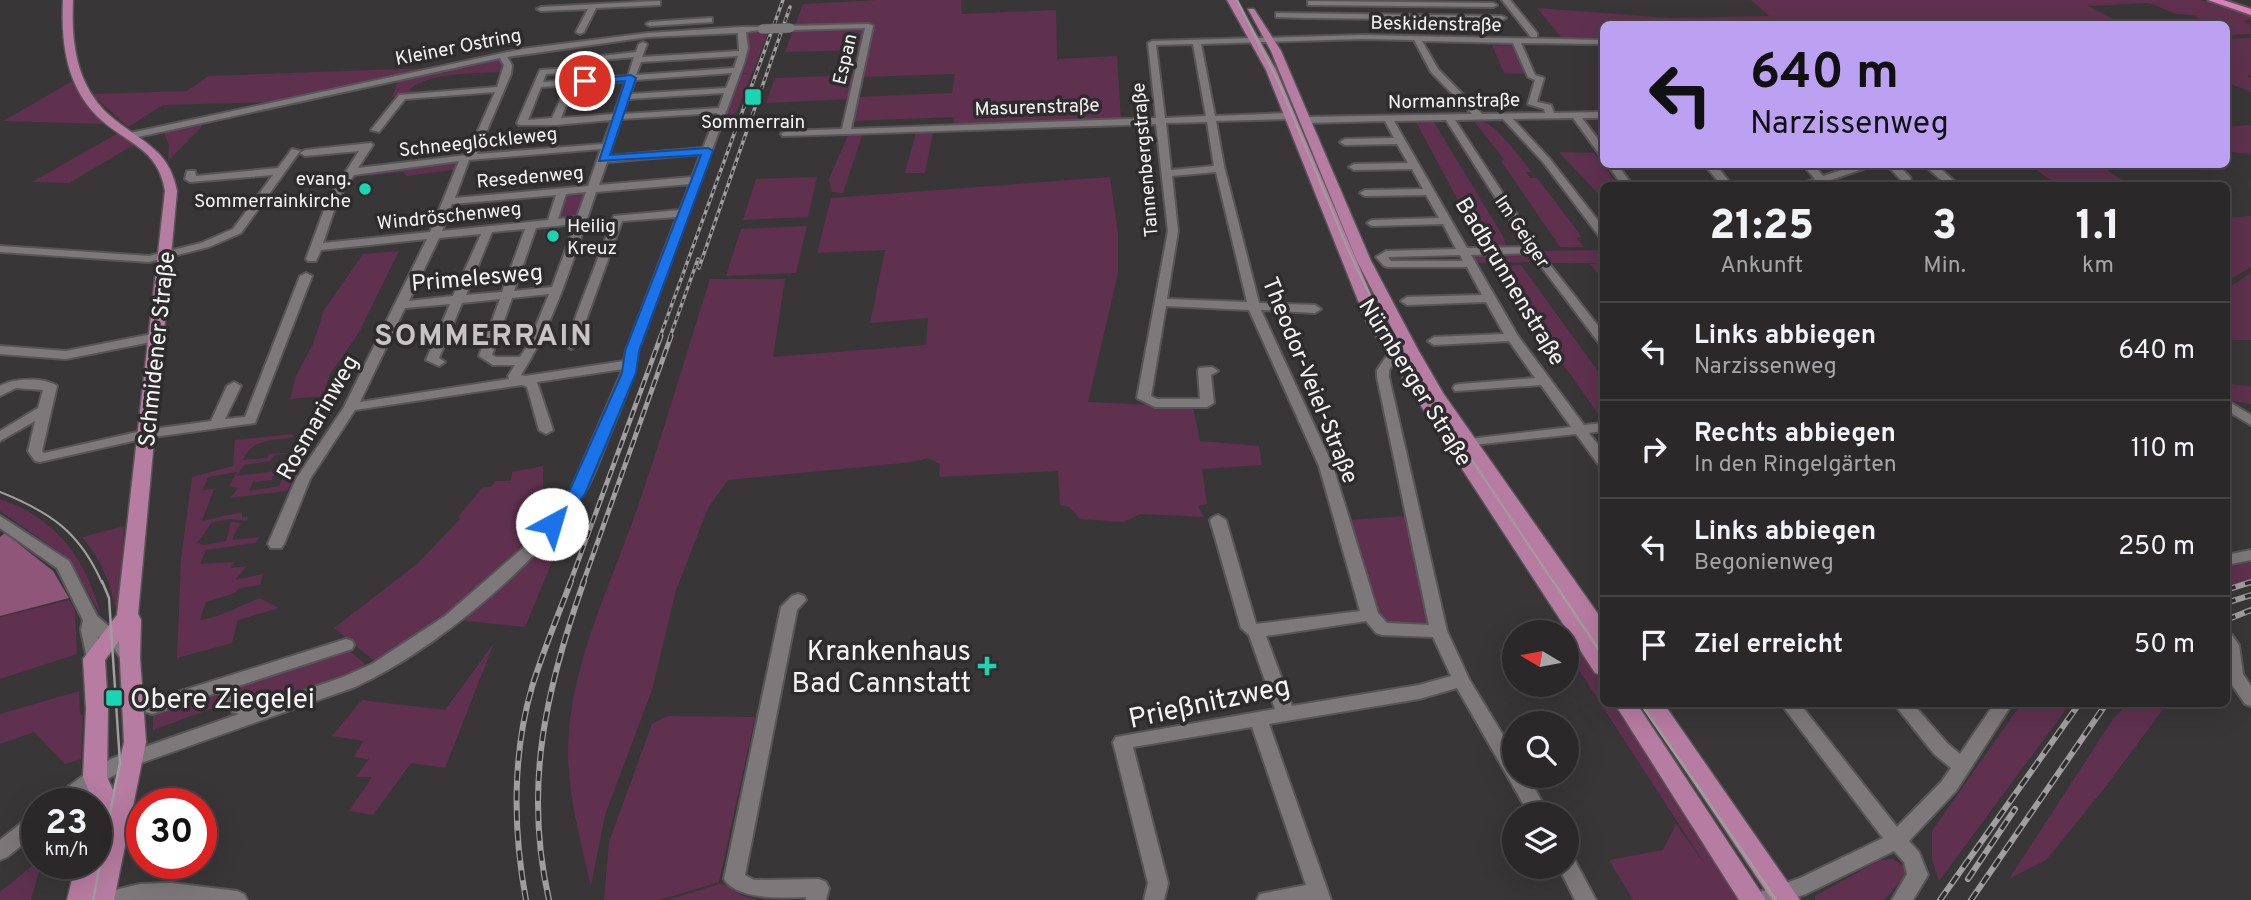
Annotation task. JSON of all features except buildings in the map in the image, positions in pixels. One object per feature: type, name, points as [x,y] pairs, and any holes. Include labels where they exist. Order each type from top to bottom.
[{"type":"highway","points":[[2213,0],[2251,11]]},
{"type":"highway","points":[[2221,0],[2251,11]]},
{"type":"main road","name":"Schmidener Straße","points":[[68,0],[68,57],[87,95],[101,113],[133,135],[163,163],[169,177],[166,259],[127,617],[131,620],[129,658],[135,742],[103,900]]},
{"type":"main road","name":"Nürnberger Straße","points":[[1233,0],[1298,118],[1374,283],[1430,385],[1600,633]]},
{"type":"main road","name":"Nürnberger Straße","points":[[1244,0],[1268,38],[1360,294],[1409,378],[1600,663]]},
{"type":"main road","points":[[1254,38],[1268,38]]},
{"type":"main road","points":[[100,788],[95,777],[97,709],[94,659],[127,617]]},
{"type":"main road","points":[[1628,707],[1753,900]]},
{"type":"main road","points":[[1654,707],[1777,898]]},
{"type":"main road","points":[[80,900],[85,879]]},
{"type":"street","name":"Beskidenstraße","points":[[1268,38],[1304,26],[1534,35],[1506,0]]},
{"type":"street","points":[[541,9],[657,1],[557,290],[524,361],[514,376],[533,386],[546,430]]},
{"type":"street","points":[[1304,26],[1311,1],[1493,5]]},
{"type":"street","points":[[1428,3],[1451,33]]},
{"type":"street","points":[[580,32],[593,6]]},
{"type":"street","points":[[1279,15],[1304,26],[1440,18],[1502,18]]},
{"type":"street","points":[[650,24],[709,20]]},
{"type":"street","name":"Espan","points":[[792,28],[869,26],[846,131]]},
{"type":"street","name":"Beskidenstraße","points":[[1304,26],[1416,38],[1600,42]]},
{"type":"street","name":"Kleiner Ostring","points":[[133,135],[502,55],[642,49],[741,29],[792,28]]},
{"type":"street","points":[[81,788],[95,777],[131,759],[349,682],[378,669],[419,644],[480,596],[528,552],[577,494],[631,364],[632,351],[743,53],[741,29]]},
{"type":"street","points":[[1197,42],[1254,38]]},
{"type":"street","points":[[1416,38],[1434,69],[1480,117]]},
{"type":"street","points":[[1516,41],[1532,76],[1540,78],[1532,104],[1548,107],[1550,116]]},
{"type":"street","name":"Tannenbergstraße","points":[[1197,42],[1152,43],[1173,231],[1144,398],[1155,403],[1206,403],[1205,371],[1212,371]]},
{"type":"street","name":"Theodor-Veiel-Straße","points":[[1197,42],[1220,169],[1254,308],[1326,466],[1370,615]]},
{"type":"street","points":[[601,58],[642,49],[699,47]]},
{"type":"street","points":[[642,49],[743,53]]},
{"type":"street","name":"Rosmarinweg","points":[[276,544],[303,479],[351,407],[435,234],[501,89],[508,65],[502,55]]},
{"type":"street","points":[[563,83],[568,70],[543,72],[522,123],[525,125],[723,110]]},
{"type":"street","points":[[538,85],[737,70]]},
{"type":"street","points":[[376,130],[402,97],[501,89]]},
{"type":"street","points":[[624,97],[730,90]]},
{"type":"street","points":[[555,122],[566,96]]},
{"type":"street","points":[[1505,116],[1546,160],[1600,230]]},
{"type":"street","points":[[1576,116],[1600,149]]},
{"type":"street","name":"Normannstraße","points":[[1298,118],[1600,116]]},
{"type":"street","name":"Masurenstraße","points":[[786,134],[1160,119],[1298,118]]},
{"type":"street","name":"Im Geiger","points":[[1449,118],[1534,250],[1600,336]]},
{"type":"street","name":"Badbrunnenstraße","points":[[1388,119],[1513,337],[1543,382],[1600,457]]},
{"type":"street","points":[[1345,142],[1400,141]]},
{"type":"street","points":[[0,249],[166,259],[237,231],[279,171],[300,152],[366,146],[333,199],[312,258]]},
{"type":"street","name":"Schneeglöckleweg","points":[[351,172],[468,158],[608,146]]},
{"type":"street","points":[[603,159],[708,151]]},
{"type":"street","points":[[1354,167],[1414,166]]},
{"type":"street","points":[[1712,168],[1725,182]]},
{"type":"street","points":[[1811,168],[1824,182],[1861,168]]},
{"type":"street","points":[[1895,168],[1906,178],[1906,182]]},
{"type":"street","points":[[1933,168],[1950,182]]},
{"type":"street","points":[[1168,173],[1220,169]]},
{"type":"street","points":[[191,173],[190,179],[279,171]]},
{"type":"street","name":"Resedenweg","points":[[450,201],[697,180]]},
{"type":"street","points":[[552,223],[562,191]]},
{"type":"street","points":[[1365,193],[1429,192]]},
{"type":"street","points":[[571,345],[618,218],[685,213]]},
{"type":"street","name":"Windröschenweg","points":[[318,247],[582,220]]},
{"type":"street","points":[[1372,223],[1445,221]]},
{"type":"street","points":[[524,361],[493,362],[485,356],[532,225]]},
{"type":"street","points":[[439,362],[432,360],[488,229]]},
{"type":"street","points":[[1469,264],[1388,264],[1382,257],[1387,254],[1534,250]]},
{"type":"street","points":[[0,392],[13,384],[50,386],[35,452],[40,458],[146,434],[250,420],[306,276]]},
{"type":"street","name":"Primelesweg","points":[[400,305],[557,290]]},
{"type":"street","points":[[1408,301],[1489,298]]},
{"type":"street","points":[[1162,302],[1315,309]]},
{"type":"street","points":[[0,350],[66,355],[157,337]]},
{"type":"street","points":[[1434,341],[1513,337]]},
{"type":"street","points":[[1394,354],[1383,370],[1385,384],[1439,631],[1461,680],[1502,750]]},
{"type":"street","points":[[351,407],[426,398],[521,380],[631,364]]},
{"type":"street","points":[[1385,384],[1391,376],[1409,378]]},
{"type":"street","points":[[1460,388],[1543,382]]},
{"type":"street","points":[[216,424],[234,386]]},
{"type":"street","points":[[2230,407],[2251,421]]},
{"type":"street","points":[[0,437],[44,410]]},
{"type":"street","points":[[1469,443],[1600,427]]},
{"type":"street","points":[[1219,520],[1249,628],[1256,631],[1370,615],[1382,629],[1439,631]]},
{"type":"street","points":[[0,521],[63,565],[91,620],[121,646],[129,658]]},
{"type":"street","points":[[2230,559],[2251,555]]},
{"type":"street","points":[[798,600],[789,607],[734,879],[751,889],[817,894]]},
{"type":"street","points":[[91,620],[89,630],[94,659]]},
{"type":"street","points":[[1256,631],[1286,714]]},
{"type":"street","points":[[2230,644],[2234,675],[2251,699]]},
{"type":"street","points":[[152,707],[346,645]]},
{"type":"street","name":"Prießnitzweg","points":[[1154,900],[1158,883],[1122,742],[1419,692],[1461,680]]},
{"type":"street","points":[[224,685],[238,707],[249,709],[255,716]]},
{"type":"street","points":[[1792,707],[1918,868],[1914,884],[1902,900]]},
{"type":"street","points":[[1906,707],[1941,749],[1962,766]]},
{"type":"street","points":[[1777,898],[1896,841],[1933,805],[2001,707]]},
{"type":"street","points":[[1258,718],[1319,896],[1267,900]]},
{"type":"street","points":[[0,851],[21,835]]},
{"type":"street","points":[[1575,879],[1586,900]]},
{"type":"street","points":[[103,900],[148,890],[168,890],[237,900]]},
{"type":"shaded area","points":[[878,0],[961,0],[962,14],[1056,10],[1057,59],[1117,56],[1121,120],[954,125],[954,117],[852,121],[857,97],[952,93],[955,74],[862,77],[867,50],[785,52],[803,4]]},
{"type":"shaded area","points":[[1751,0],[2200,0],[2251,16],[2251,19],[2243,21],[2250,24],[2251,34],[2230,35],[2230,21],[2204,21],[2193,15],[2176,14],[2149,3],[2088,6],[2117,21],[1600,21],[1600,38],[1561,37],[1537,8],[1670,18],[1769,16]]},
{"type":"shaded area","points":[[769,31],[734,118],[725,118],[740,74],[750,73],[743,73],[749,50],[746,32]]},
{"type":"shaded area","points":[[2251,38],[2251,75],[2247,76],[2251,78],[2251,92],[2230,84],[2230,39]]},
{"type":"shaded area","points":[[1492,45],[1514,46],[1527,74],[1504,73]]},
{"type":"shaded area","points":[[496,57],[502,58],[505,72],[440,77],[417,84],[409,90],[422,93],[392,97],[398,82],[384,83]]},
{"type":"shaded area","points":[[428,68],[274,102],[163,105],[128,127],[92,94],[187,91],[208,76]]},
{"type":"shaded area","points":[[857,75],[851,99],[766,103],[775,78]]},
{"type":"shaded area","points":[[71,82],[74,82],[104,124],[3,121]]},
{"type":"shaded area","points":[[1432,119],[1504,238],[1506,247],[1494,247],[1475,232],[1415,120]]},
{"type":"shaded area","points":[[1472,119],[1489,125],[1505,139],[1532,172],[1526,172],[1530,178],[1537,178],[1582,237],[1577,238],[1584,247],[1560,247],[1501,161],[1504,159]]},
{"type":"shaded area","points":[[208,120],[168,161],[169,145],[164,133]]},
{"type":"shaded area","points":[[2251,125],[2251,154],[2230,152],[2230,127]]},
{"type":"shaded area","points":[[916,132],[933,132],[925,173],[905,173]]},
{"type":"shaded area","points":[[118,133],[135,144],[69,183],[32,182]]},
{"type":"shaded area","points":[[849,133],[863,133],[843,193],[832,192],[829,179]]},
{"type":"shaded area","points":[[1559,152],[1594,153],[1600,161],[1600,168],[1605,168],[1616,182],[1600,182],[1600,196]]},
{"type":"shaded area","points":[[462,160],[459,169],[407,176],[403,172],[369,176],[373,171]]},
{"type":"shaded area","points":[[2033,168],[2108,168],[2108,171],[2126,182],[2054,182]]},
{"type":"shaded area","points":[[817,177],[808,217],[743,220],[756,179]]},
{"type":"shaded area","points":[[1110,177],[1118,234],[1118,273],[1088,402],[1193,407],[1200,441],[1259,446],[1262,465],[1202,469],[1207,504],[1198,506],[1204,517],[1141,514],[1123,522],[1080,519],[1069,507],[1060,505],[1058,471],[939,477],[940,464],[928,458],[913,462],[728,480],[708,508],[676,590],[652,690],[605,815],[591,886],[576,821],[569,771],[570,722],[575,691],[592,628],[648,478],[710,279],[785,279],[773,357],[926,345],[928,318],[870,323],[885,250],[817,253],[831,198]]},
{"type":"shaded area","points":[[592,189],[582,220],[552,223],[562,191]]},
{"type":"shaded area","points":[[2251,216],[2251,267],[2230,280],[2230,218]]},
{"type":"shaded area","points":[[807,226],[796,273],[726,276],[741,229]]},
{"type":"shaded area","points":[[1600,250],[1600,276],[1590,264],[1598,263],[1548,263],[1541,251]]},
{"type":"shaded area","points":[[399,251],[358,334],[330,374],[323,396],[290,399],[296,376],[313,344],[324,310],[363,254]]},
{"type":"shaded area","points":[[1532,253],[1538,262],[1473,263],[1468,254]]},
{"type":"shaded area","points":[[1521,265],[1600,374],[1600,417],[1501,275],[1507,274],[1505,266]]},
{"type":"shaded area","points":[[2251,273],[2251,340],[2230,340],[2230,287]]},
{"type":"shaded area","points":[[2230,384],[2251,386],[2251,404],[2230,401]]},
{"type":"shaded area","points":[[292,434],[294,437],[258,444],[243,460],[267,458],[269,454],[299,452],[275,455],[270,461],[244,465],[236,476],[276,471],[272,480],[253,482],[249,491],[279,486],[283,478],[295,475],[287,491],[230,498],[238,488],[229,486],[237,472],[208,477],[203,490],[214,489],[202,521],[242,512],[242,517],[248,517],[247,521],[231,519],[212,522],[197,543],[204,545],[226,541],[231,522],[240,523],[232,540],[260,537],[255,543],[206,550],[200,564],[234,562],[230,568],[247,566],[235,580],[263,574],[260,585],[239,588],[235,593],[206,602],[200,620],[260,598],[279,608],[238,620],[232,643],[177,658],[181,559],[192,477],[233,466],[235,440]]},
{"type":"shaded area","points":[[543,466],[543,524],[506,564],[444,616],[377,663],[334,628],[417,564],[460,519],[458,517],[483,487],[490,487],[496,481],[511,481],[512,472]]},
{"type":"shaded area","points":[[0,499],[38,518],[66,543],[87,576],[101,615],[68,558],[0,511]]},
{"type":"shaded area","points":[[577,502],[525,627],[458,620]]},
{"type":"shaded area","points":[[1405,516],[1430,626],[1383,625],[1370,598],[1349,520]]},
{"type":"shaded area","points":[[124,526],[120,605],[115,606],[103,569],[82,537]]},
{"type":"shaded area","points":[[5,533],[53,571],[69,598],[0,616],[0,537]]},
{"type":"shaded area","points":[[2251,562],[2251,579],[2230,586],[2230,566]]},
{"type":"shaded area","points":[[69,600],[75,610],[77,654],[0,679],[0,617]]},
{"type":"shaded area","points":[[494,643],[445,768],[411,763],[373,815],[349,811],[372,777],[356,777],[369,759],[354,757],[363,741],[332,736],[362,700],[445,710]]},
{"type":"shaded area","points":[[1584,644],[1600,671],[1600,702],[1579,670],[1579,645]]},
{"type":"shaded area","points":[[345,647],[365,664],[361,668],[269,702],[243,699],[233,686]]},
{"type":"shaded area","points":[[216,690],[227,699],[219,706],[153,730],[153,712]]},
{"type":"shaded area","points":[[79,691],[80,715],[83,714],[81,759],[65,764],[34,732],[0,744],[0,714]]},
{"type":"shaded area","points":[[1603,707],[1621,707],[1741,900],[1633,900],[1609,860],[1663,850],[1676,824],[1706,866]]},
{"type":"shaded area","points":[[2019,707],[2068,707],[1939,881],[1932,860],[1932,831]]},
{"type":"shaded area","points":[[2124,707],[2165,707],[2103,790],[2046,860],[2009,879],[2113,719]]},
{"type":"shaded area","points":[[667,716],[755,717],[719,882],[659,900],[604,900],[609,842],[652,724]]},
{"type":"shaded area","points":[[1893,859],[1905,867],[1907,874],[1884,900],[1815,900],[1815,896],[1880,860]]},
{"type":"shaded area","points":[[21,875],[21,879],[37,879],[31,900],[0,900],[0,892]]},
{"type":"shaded area","points":[[719,884],[729,885],[740,895],[758,900],[668,900]]},
{"type":"tram line","points":[[1237,0],[1279,83],[1350,254],[1390,337],[1554,583]]},
{"type":"tram line","points":[[0,492],[34,507],[62,526],[84,550],[102,583]]},
{"type":"tram line","points":[[93,900],[120,763],[109,598],[102,581]]},
{"type":"tram line","points":[[1553,581],[1600,652]]},
{"type":"tram line","points":[[1643,707],[1776,900]]},
{"type":"railway","points":[[660,337],[783,0]]},
{"type":"railway","points":[[699,268],[790,7]]},
{"type":"railway","points":[[670,337],[698,259]]},
{"type":"railway","points":[[570,583],[661,336]]},
{"type":"railway","points":[[583,583],[671,336]]},
{"type":"railway","points":[[526,900],[517,820],[521,739],[532,687],[571,581]]},
{"type":"railway","points":[[549,900],[541,858],[538,817],[542,738],[559,660],[584,581]]},
{"type":"railway","points":[[2230,589],[2251,582],[2248,583]]},
{"type":"railway","points":[[2230,602],[2251,595]]},
{"type":"railway","points":[[2230,618],[2251,610]]},
{"type":"railway","points":[[1940,900],[2077,707]]},
{"type":"railway","points":[[1971,900],[2104,707]]},
{"type":"railway","points":[[1968,879],[2015,809]]},
{"type":"place","name":"Sommerrain","points":[[753,97]]},
{"type":"place","name":"evang. Sommerrainkirche","points":[[365,189]]},
{"type":"place","name":"Heilig Kreuz","points":[[553,236]]},
{"type":"place","name":"Krankenhaus Bad Cannstatt","points":[[987,666]]},
{"type":"place","name":"Obere Ziegelei","points":[[114,698]]},
{"type":"district","name":"SOMMERRAIN","points":[[484,335]]},
{"type":"route","points":[[552,524],[577,494],[629,373],[632,351],[708,151],[603,159],[631,78],[585,81]]}]
